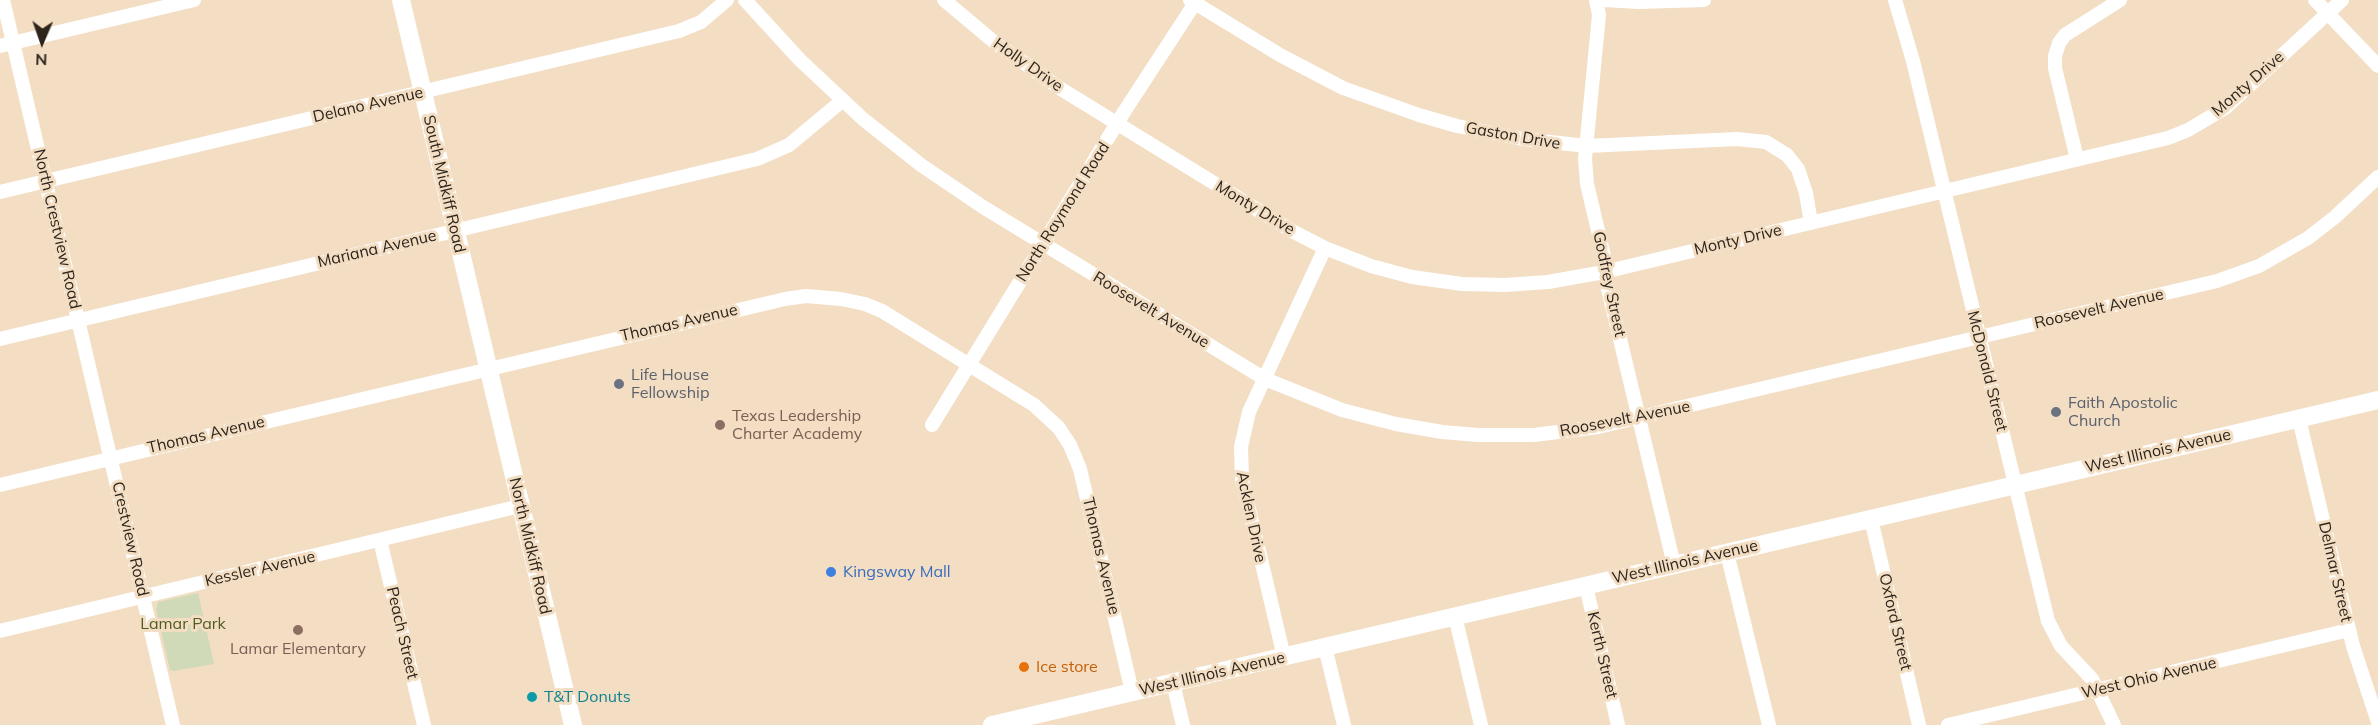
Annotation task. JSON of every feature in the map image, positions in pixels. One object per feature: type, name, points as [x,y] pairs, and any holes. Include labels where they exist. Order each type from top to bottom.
[{"type":"main road","name":"South Midkiff Road","points":[[401,0],[487,368]]},
{"type":"main road","name":"North Midkiff Road","points":[[487,368],[573,725]]},
{"type":"main road","name":"West Illinois Avenue","points":[[992,725],[2378,400]]},
{"type":"street","name":"North Crestview Road","points":[[3,0],[6,45],[46,182],[111,459]]},
{"type":"street","points":[[6,45],[194,0]]},
{"type":"street","name":"Delano Avenue","points":[[0,192],[687,29],[701,22],[728,0]]},
{"type":"street","name":"Roosevelt Avenue","points":[[745,0],[800,60],[843,100],[921,165],[983,207],[1265,379],[1350,413],[1442,432],[1478,435],[1534,435],[1589,428],[2217,281],[2259,266],[2313,234],[2378,177]]},
{"type":"street","name":"Holly Drive","points":[[944,0],[1019,60],[1118,123]]},
{"type":"street","name":"Godfrey Street","points":[[1596,0],[1599,15],[1587,146],[1587,184],[1604,256],[1604,272],[1674,565]]},
{"type":"street","points":[[1604,0],[1661,2],[1704,0]]},
{"type":"street","name":"McDonald Street","points":[[1895,0],[1913,61],[2050,627],[2061,646],[2092,679],[2114,725]]},
{"type":"street","points":[[2077,159],[2055,68],[2056,51],[2060,41],[2068,33],[2120,0]]},
{"type":"street","points":[[2315,0],[2378,66]]},
{"type":"street","name":"Monty Drive","points":[[1118,123],[1292,231],[1357,261],[1399,274],[1462,284],[1526,284],[1604,272],[2168,138],[2225,108],[2342,0]]},
{"type":"street","name":"North Raymond Road","points":[[932,425],[1194,1]]},
{"type":"street","name":"Gaston Drive","points":[[1194,1],[1280,55],[1343,88],[1457,126],[1523,139],[1587,146],[1737,139],[1766,142],[1787,154],[1798,169],[1806,193],[1812,224]]},
{"type":"street","name":"Mariana Avenue","points":[[0,339],[757,159],[789,145],[843,100]]},
{"type":"street","name":"Acklen Drive","points":[[1284,657],[1240,465],[1244,427],[1325,248]]},
{"type":"street","name":"Thomas Avenue","points":[[0,485],[785,299],[806,296],[839,298],[878,309],[1040,409],[1059,428],[1075,454],[1080,469],[1132,692]]},
{"type":"street","name":"Delmar Street","points":[[2299,419],[2349,630],[2364,685],[2378,722]]},
{"type":"street","name":"Crestview Road","points":[[111,459],[173,725]]},
{"type":"street","name":"Kessler Avenue","points":[[0,631],[520,506]]},
{"type":"street","name":"Oxford Street","points":[[1871,519],[1919,725]]},
{"type":"street","name":"Peach Street","points":[[380,540],[423,725]]},
{"type":"street","points":[[1727,553],[1769,725]]},
{"type":"street","name":"Kerth Street","points":[[1586,585],[1618,725]]},
{"type":"street","points":[[1455,616],[1481,725]]},
{"type":"street","name":"West Ohio Avenue","points":[[1948,725],[2349,630]]},
{"type":"street","points":[[1325,647],[1344,725]]},
{"type":"street","points":[[1173,683],[1183,725]]},
{"type":"green space","name":"Lamar Park","points":[[198,593],[214,664],[170,670],[156,609],[158,602]]},
{"type":"place","name":"Life House Fellowship","points":[[619,384]]},
{"type":"place","name":"Faith Apostolic Church","points":[[2056,412]]},
{"type":"place","name":"Texas Leadership Charter Academy","points":[[720,425]]},
{"type":"place","name":"Kingsway Mall","points":[[831,572]]},
{"type":"place","name":"Lamar Elementary","points":[[298,630]]},
{"type":"place","name":"Ice store","points":[[1024,667]]},
{"type":"place","name":"T&T Donuts","points":[[532,697]]}]
